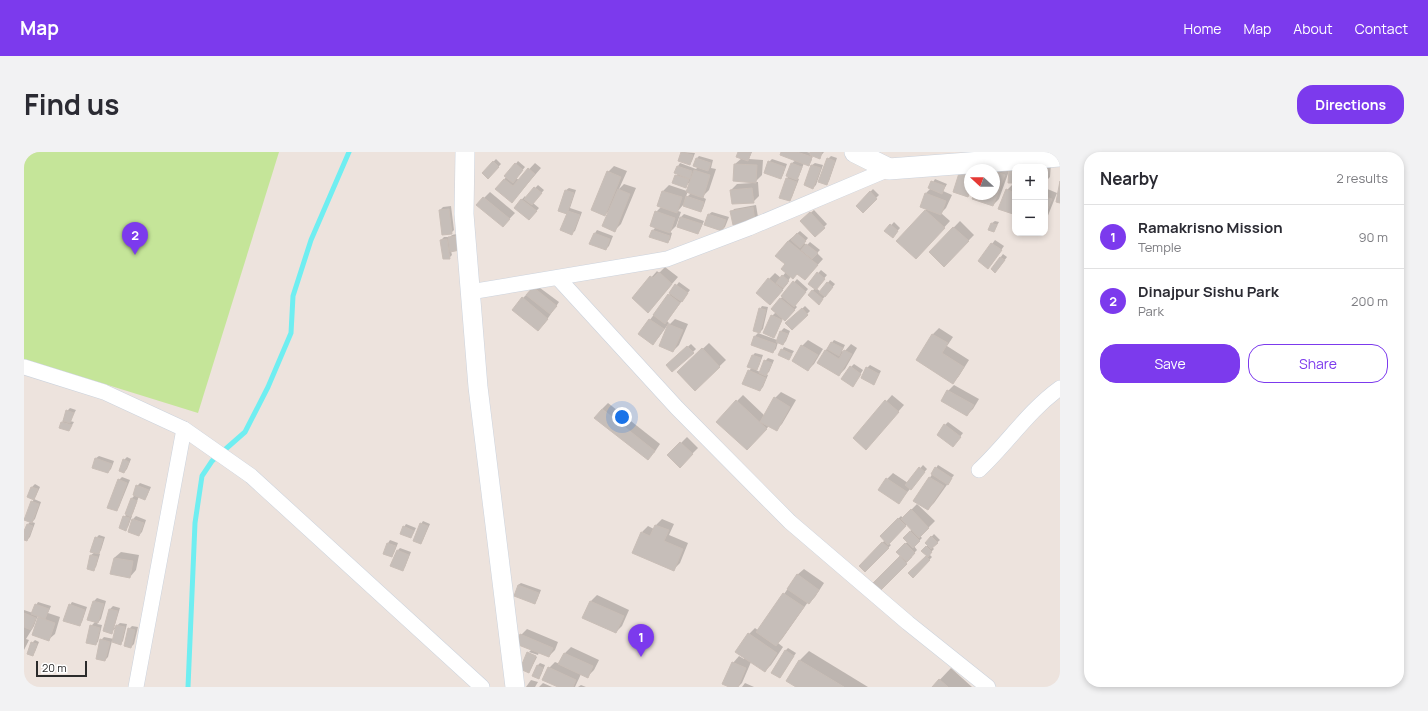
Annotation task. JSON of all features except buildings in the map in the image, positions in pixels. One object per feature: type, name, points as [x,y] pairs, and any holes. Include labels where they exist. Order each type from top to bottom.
[{"type":"main road","points":[[855,152],[889,169],[1060,156]]},
{"type":"street","points":[[466,152],[464,214],[478,387],[515,687]]},
{"type":"street","points":[[470,292],[667,259],[749,228],[889,169]]},
{"type":"street","points":[[558,278],[676,408],[790,522],[908,623],[988,687]]},
{"type":"street","points":[[24,367],[104,392],[184,430],[197,438],[251,476],[482,687]]},
{"type":"street","points":[[979,470],[988,462],[1017,427],[1050,395],[1060,388]]},
{"type":"street","points":[[136,687],[184,430]]},
{"type":"green space","points":[[24,152],[279,152],[198,413],[24,359]]},
{"type":"waterway","points":[[188,687],[195,523],[202,476],[212,461],[245,432],[268,387],[291,333],[293,296],[311,240],[349,152]]},
{"type":"place","name":"Dinajpur Sishu Park","points":[[135,255]]},
{"type":"place","name":"Ramakrisno Mission","points":[[641,657]]}]
